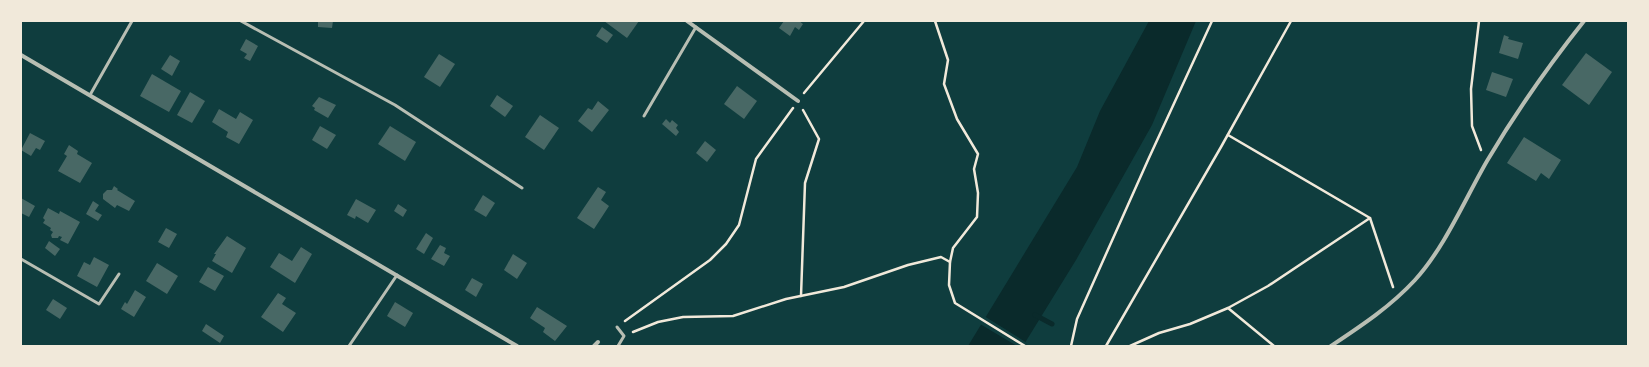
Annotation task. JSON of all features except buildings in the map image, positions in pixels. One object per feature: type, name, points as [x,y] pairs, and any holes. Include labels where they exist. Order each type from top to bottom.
[{"type":"street","points":[[687,21],[798,100]]},
{"type":"street","points":[[1332,346],[1397,299],[1416,279],[1447,236],[1488,161],[1552,61],[1584,21]]},
{"type":"street","points":[[21,55],[517,346]]},
{"type":"lane","points":[[90,95],[132,21]]},
{"type":"lane","points":[[241,21],[395,105],[522,188]]},
{"type":"lane","points":[[644,116],[696,27]]},
{"type":"lane","points":[[21,259],[99,304],[119,274]]},
{"type":"lane","points":[[349,346],[397,275]]},
{"type":"lane","points":[[616,327],[624,336],[618,346]]},
{"type":"path","points":[[616,327],[710,260],[726,244],[739,225],[756,159],[798,100],[864,21]]},
{"type":"path","points":[[935,21],[948,60],[944,84],[957,119],[978,154],[974,169],[978,193],[977,217],[953,248],[950,262],[949,285],[952,296],[958,305],[1025,346]]},
{"type":"path","points":[[1070,346],[1077,320],[1212,21]]},
{"type":"path","points":[[1106,346],[1228,135],[1291,21]]},
{"type":"path","points":[[1479,21],[1472,89],[1472,126],[1481,150],[1488,161]]},
{"type":"path","points":[[798,100],[819,139],[805,183],[801,296]]},
{"type":"path","points":[[1228,135],[1370,218],[1397,299]]},
{"type":"path","points":[[1130,346],[1159,333],[1190,324],[1228,308],[1268,286],[1370,218]]},
{"type":"path","points":[[624,336],[658,322],[683,316],[733,316],[786,299],[844,287],[908,265],[941,257],[950,262]]},
{"type":"path","points":[[1228,308],[1274,346]]},
{"type":"water","points":[[1149,21],[1196,21],[1152,125],[1076,260],[1023,346],[968,346],[1077,167],[1100,111]]},
{"type":"pier","points":[[984,316],[1027,343],[1025,346],[1017,346],[980,324]]},
{"type":"waterway","points":[[1035,315],[1052,324]]}]
